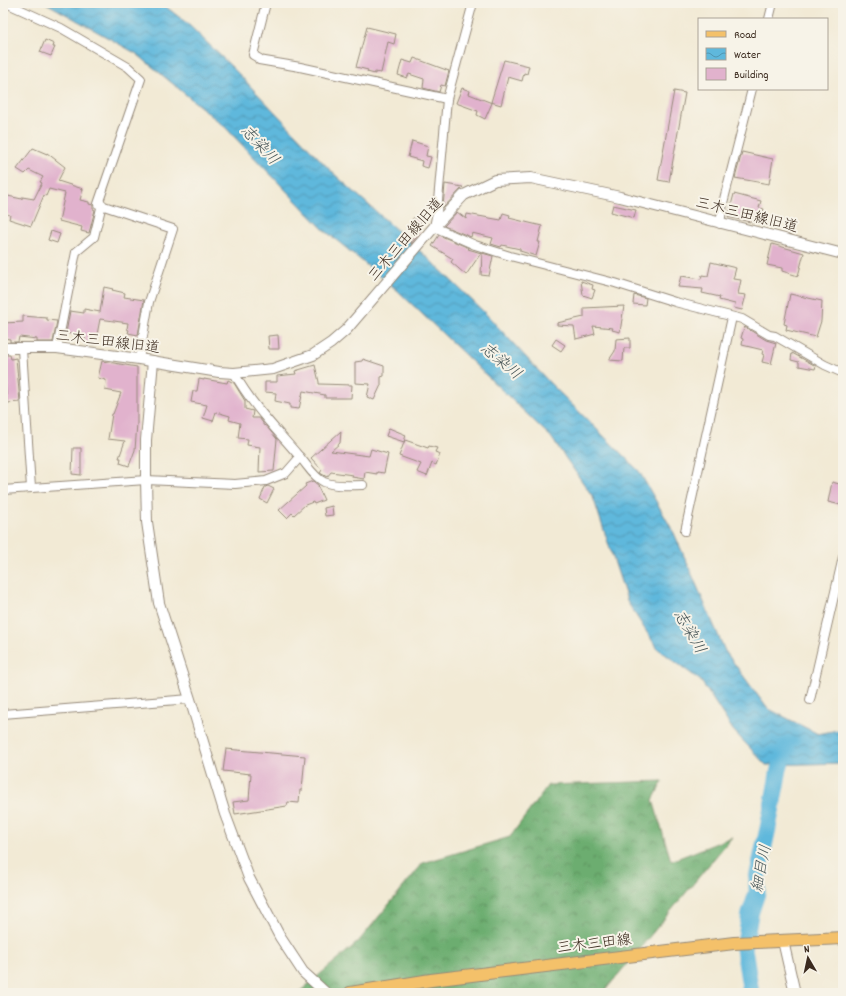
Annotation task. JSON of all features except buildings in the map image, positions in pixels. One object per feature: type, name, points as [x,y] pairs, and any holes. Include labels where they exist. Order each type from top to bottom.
[{"type":"main road","name":"三木三田線","points":[[350,993],[431,980],[734,943],[843,938]]},
{"type":"street","points":[[6,3],[61,28],[128,67],[141,79],[98,204],[102,204],[173,229],[150,302],[139,359]]},
{"type":"street","points":[[266,3],[253,55],[260,59],[259,60],[300,67],[447,99]]},
{"type":"street","points":[[473,3],[447,99],[437,212],[434,227],[475,245],[510,256],[615,283],[675,302],[742,319],[825,365],[843,373]]},
{"type":"street","points":[[769,18],[773,3]]},
{"type":"street","points":[[720,224],[723,203],[752,90]]},
{"type":"street","name":"三木三田線旧道","points":[[3,348],[57,348],[153,361],[219,372],[234,373],[273,369],[313,355],[346,330],[434,227],[464,195],[495,180],[531,178],[620,197],[720,224],[843,254]]},
{"type":"street","points":[[57,348],[76,252],[94,238],[102,204]]},
{"type":"street","points":[[685,531],[732,317]]},
{"type":"street","points":[[22,348],[31,488]]},
{"type":"street","points":[[153,361],[146,440],[147,522],[159,603],[225,814],[249,878],[280,937],[303,972],[326,993]]},
{"type":"street","points":[[234,373],[258,410],[311,470],[323,481],[336,485],[364,485]]},
{"type":"street","points":[[3,490],[146,480],[235,484],[266,481],[286,473],[300,457]]},
{"type":"street","points":[[810,700],[843,557]]},
{"type":"street","points":[[3,714],[190,700]]},
{"type":"street","points":[[783,941],[795,993]]},
{"type":"green space","points":[[663,781],[653,800],[671,861],[732,837],[603,993],[298,993],[358,942],[423,863],[510,837],[548,785]]},
{"type":"water","name":"志染川","points":[[46,3],[161,3],[188,24],[234,69],[332,172],[430,260],[485,313],[549,382],[639,471],[674,533],[725,651],[767,708],[818,734],[843,729],[843,763],[766,765],[733,730],[701,681],[657,648],[628,603],[593,497],[551,437],[397,290],[323,229],[225,127],[137,54]]},
{"type":"waterway","name":"細目川","points":[[751,993],[744,949],[750,914],[757,893],[757,878],[779,769],[787,744]]}]
